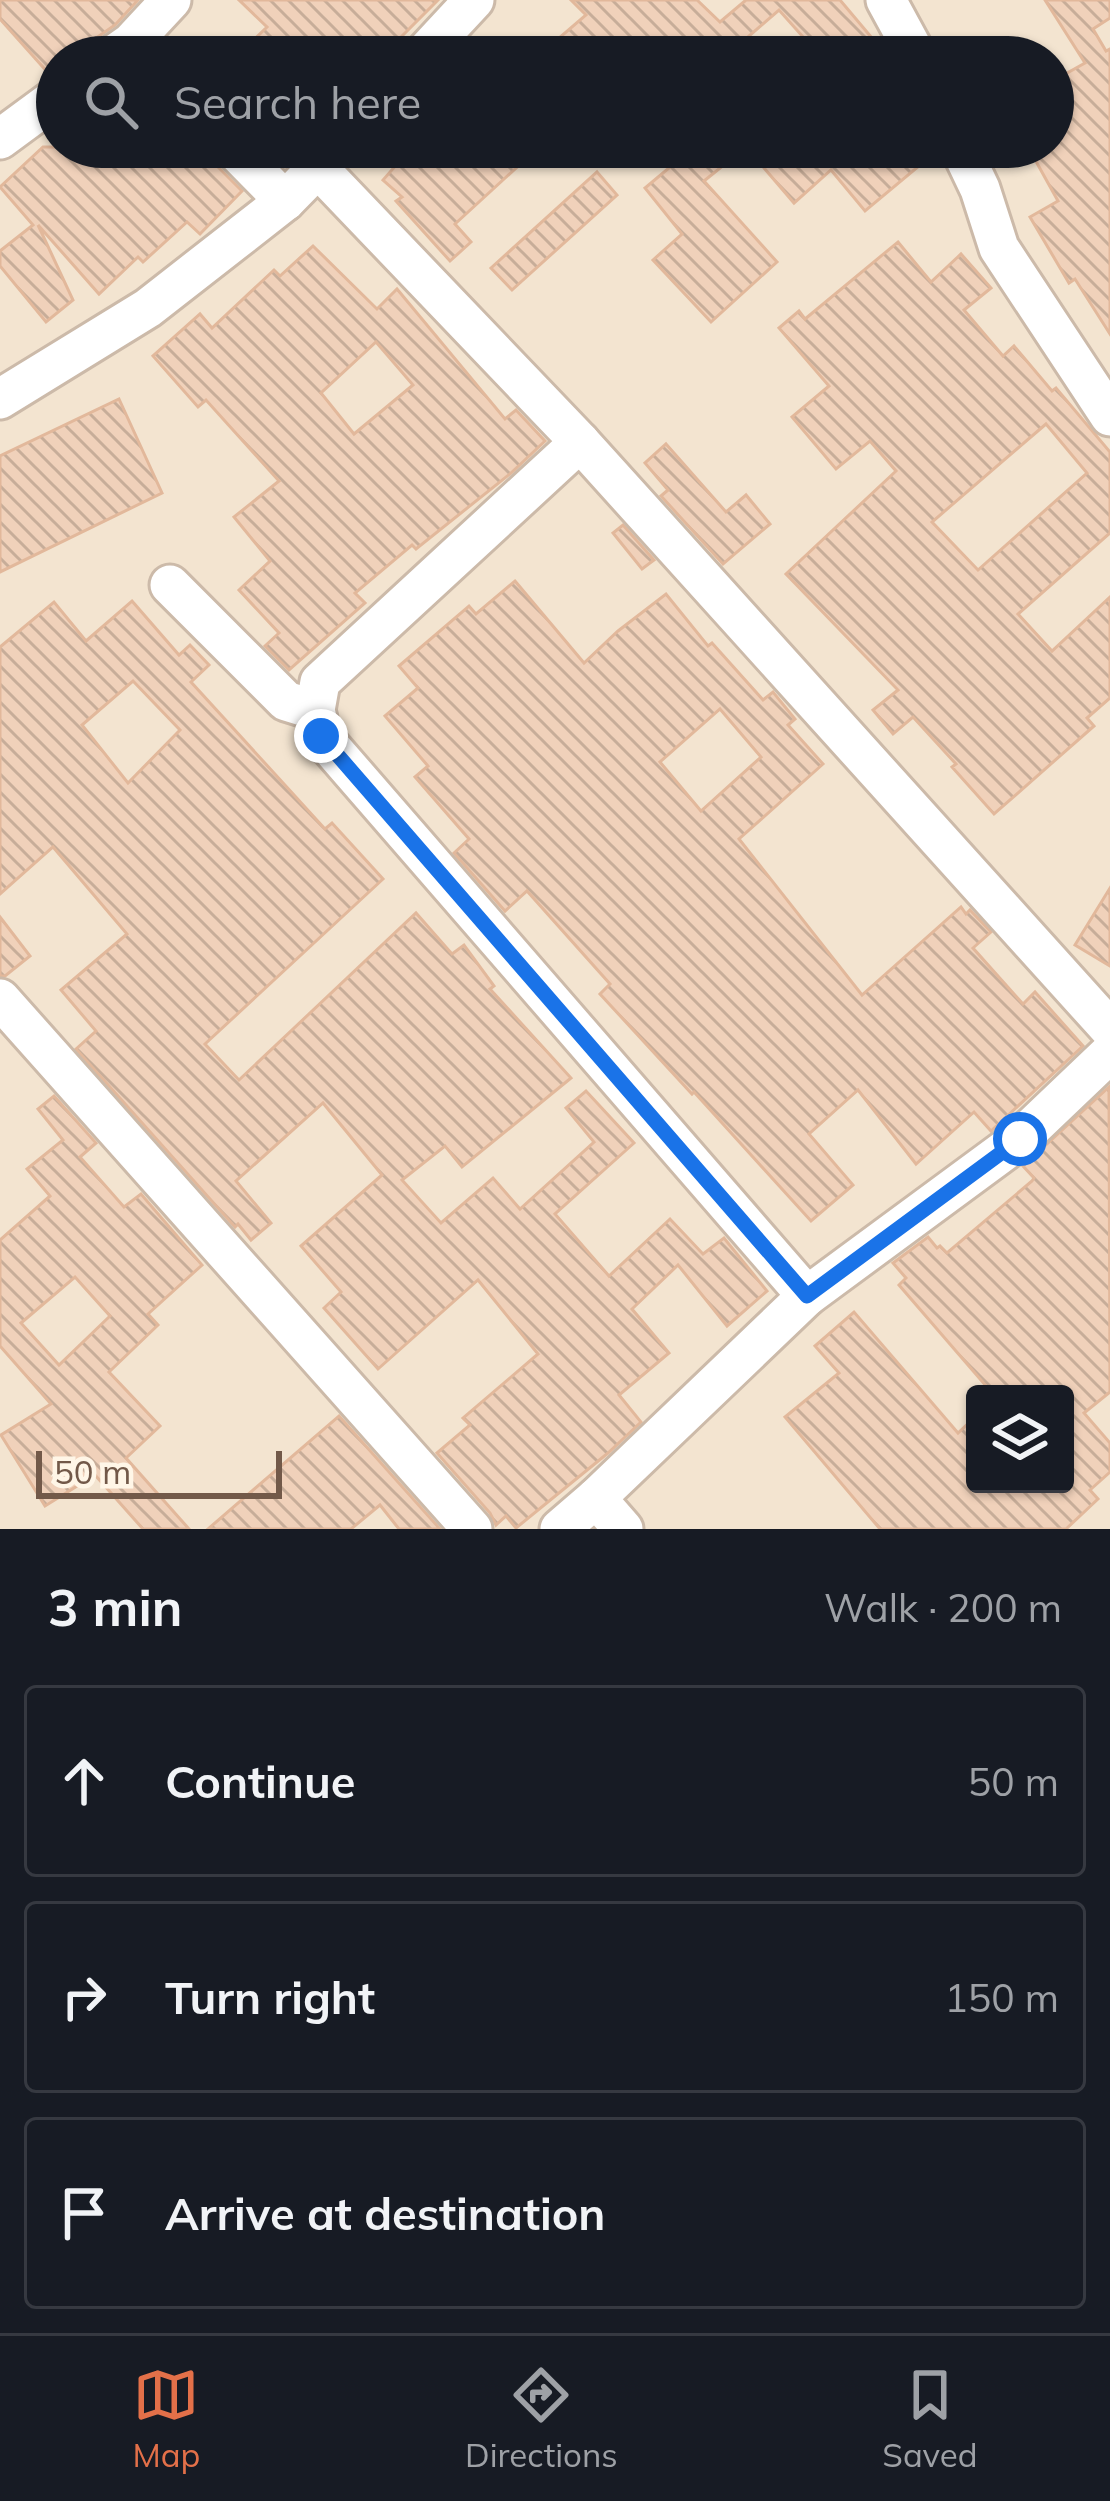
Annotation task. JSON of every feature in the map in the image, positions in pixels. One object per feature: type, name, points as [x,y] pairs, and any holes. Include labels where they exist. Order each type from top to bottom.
[{"type":"street","points":[[142,36],[171,0]]},
{"type":"street","points":[[441,36],[474,0]]},
{"type":"street","points":[[886,0],[905,36]]},
{"type":"street","points":[[0,139],[36,112]]},
{"type":"street","points":[[253,168],[285,201]]},
{"type":"street","points":[[0,398],[148,308],[285,201],[318,168]]},
{"type":"street","points":[[337,168],[1110,1029]]},
{"type":"street","points":[[970,168],[999,248],[1110,416]]},
{"type":"street","points":[[580,442],[320,682],[315,710],[321,736],[807,1296]]},
{"type":"street","points":[[170,585],[286,701],[315,710]]},
{"type":"street","points":[[0,999],[472,1529]]},
{"type":"street","points":[[560,1529],[807,1296],[1020,1139],[1110,1052]]},
{"type":"street","points":[[596,1498],[623,1529]]},
{"type":"shaded area","points":[[0,0],[1110,0],[1110,1529],[0,1529]]},
{"type":"building","points":[[0,0],[138,0],[99,36],[36,36],[36,59],[0,19]]},
{"type":"building","points":[[239,0],[438,0],[402,36],[258,36],[267,27]]},
{"type":"building","points":[[571,0],[697,0],[720,22],[746,0],[840,0],[870,36],[802,36],[779,10],[749,36],[562,36],[586,15]]},
{"type":"building","points":[[1045,0],[1110,0],[1110,18],[1093,29],[1106,51],[1110,49],[1110,334],[1075,279],[1069,283],[1030,217],[1058,201],[1040,168],[1074,168],[1074,69],[1085,63],[1074,46],[1074,36],[1068,36]]},
{"type":"building","points":[[36,154],[36,168],[219,168],[242,191],[200,234],[187,222],[143,262],[138,257],[99,294],[38,225],[73,300],[46,322],[0,266],[0,251],[33,225],[0,187]]},
{"type":"building","points":[[394,168],[516,168],[455,224],[471,242],[450,261],[396,201],[402,197],[383,180]]},
{"type":"building","points":[[669,168],[720,168],[704,181],[777,262],[711,322],[653,260],[682,234],[645,188]]},
{"type":"building","points":[[764,168],[917,168],[865,211],[831,170],[794,203]]},
{"type":"building","points":[[597,172],[617,195],[512,290],[491,268]]},
{"type":"building","points":[[898,242],[931,282],[961,254],[991,288],[964,310],[1003,356],[1014,346],[1110,452],[1110,533],[1018,614],[1052,651],[1110,597],[1110,698],[1087,718],[1094,726],[994,814],[913,717],[893,734],[873,710],[898,690],[786,574],[896,471],[870,441],[836,469],[792,417],[829,386],[779,328],[799,311],[805,319]],"holes":[[[1046,424],[1087,473],[978,570],[932,522]]]},
{"type":"building","points":[[313,246],[377,309],[397,289],[505,419],[516,410],[545,441],[416,549],[412,545],[355,593],[365,603],[289,670],[265,646],[279,633],[239,590],[270,561],[234,517],[279,481],[206,400],[198,407],[153,356],[200,314],[212,328],[274,270],[280,276]],"holes":[[[376,342],[413,385],[354,434],[321,393]]]},
{"type":"building","points":[[119,399],[162,493],[0,572],[0,456]]},
{"type":"building","points":[[666,444],[726,512],[746,495],[770,524],[723,564],[661,496],[668,490],[645,463]]},
{"type":"building","points":[[623,525],[654,560],[642,569],[613,533]]},
{"type":"building","points":[[515,581],[584,663],[666,594],[708,646],[712,643],[763,700],[773,692],[795,719],[788,725],[823,764],[739,839],[862,995],[961,907],[991,932],[973,948],[1023,1004],[1035,992],[1083,1046],[991,1131],[974,1112],[916,1164],[858,1090],[809,1134],[853,1185],[811,1221],[600,994],[610,984],[527,891],[505,911],[454,853],[469,839],[415,777],[428,766],[385,716],[418,688],[399,666],[469,606],[476,614]],"holes":[[[720,709],[761,757],[701,811],[660,762]]]},
{"type":"building","points":[[132,601],[179,655],[190,645],[209,665],[191,682],[325,829],[332,823],[383,879],[205,1044],[239,1080],[416,913],[452,954],[464,945],[494,986],[490,989],[571,1078],[462,1167],[445,1146],[402,1180],[441,1223],[493,1178],[520,1209],[594,1142],[566,1108],[586,1091],[634,1143],[555,1214],[609,1276],[670,1219],[703,1254],[724,1238],[767,1291],[727,1326],[678,1265],[632,1309],[669,1353],[619,1395],[641,1422],[516,1528],[506,1516],[496,1525],[437,1453],[470,1425],[463,1418],[538,1354],[478,1280],[378,1369],[324,1308],[341,1292],[301,1246],[382,1175],[323,1103],[236,1181],[271,1223],[251,1240],[76,1049],[96,1031],[61,990],[127,934],[53,847],[0,894],[0,647],[54,602],[86,641]],"holes":[[[133,681],[180,730],[128,783],[82,725]]]},
{"type":"building","points":[[1110,888],[1110,966],[1075,945]]},
{"type":"building","points":[[0,917],[30,956],[5,976],[0,976]]},
{"type":"building","points":[[1109,1087],[1110,1392],[1084,1413],[1110,1443],[1110,1472],[1090,1490],[1098,1499],[1066,1529],[880,1529],[785,1417],[839,1373],[815,1346],[854,1312],[958,1433],[966,1425],[966,1493],[1074,1493],[1074,1385],[985,1385],[899,1285],[906,1278],[893,1263],[928,1237],[947,1253],[1032,1181],[1023,1166]]},
{"type":"building","points":[[54,1096],[96,1143],[80,1157],[124,1207],[141,1194],[202,1265],[148,1314],[158,1325],[109,1372],[160,1426],[126,1458],[189,1529],[143,1529],[95,1475],[45,1506],[1,1435],[51,1404],[0,1346],[0,1240],[50,1196],[27,1169],[63,1140],[38,1109]],"holes":[[[75,1277],[110,1316],[59,1365],[21,1323]]]},
{"type":"building","points":[[339,1416],[440,1529],[399,1529],[380,1505],[351,1529],[208,1529]]},
{"type":"route","points":[[321,736],[807,1296],[1020,1139]]}]
